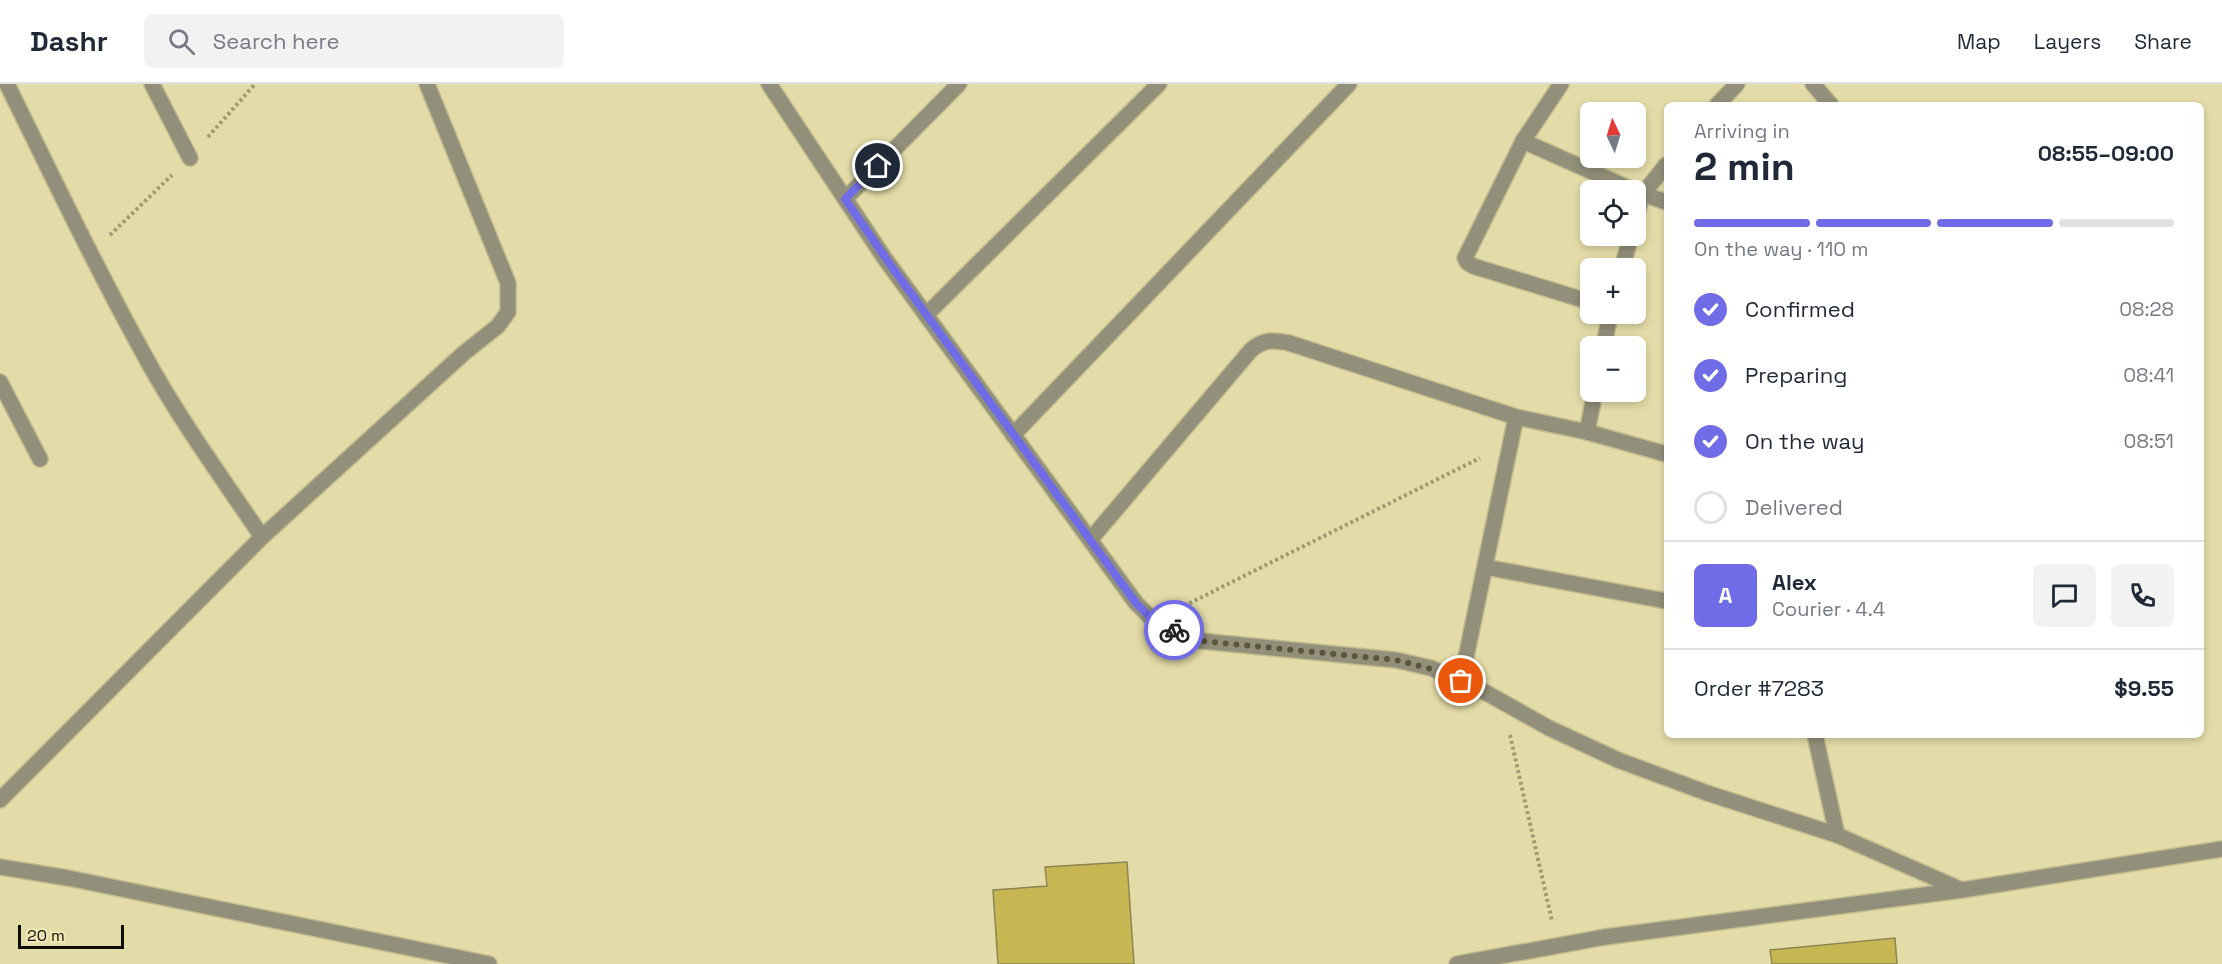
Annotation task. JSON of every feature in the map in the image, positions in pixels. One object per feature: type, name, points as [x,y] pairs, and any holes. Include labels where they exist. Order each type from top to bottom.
[{"type":"street","points":[[7,84],[90,254],[153,370],[195,438],[262,537]]},
{"type":"street","points":[[152,84],[190,158]]},
{"type":"street","points":[[0,800],[262,537],[464,353],[498,326],[508,312],[508,283],[427,84]]},
{"type":"street","points":[[769,84],[926,315],[1136,603],[1154,621],[1201,641],[1396,660],[1431,669],[1461,681],[1549,728],[1618,760],[1707,793],[1837,835],[1962,890]]},
{"type":"street","points":[[845,199],[959,84]]},
{"type":"street","points":[[926,315],[1159,84]]},
{"type":"street","points":[[1013,435],[1349,84]]},
{"type":"street","points":[[1561,84],[1523,141],[1465,258],[1473,266],[1580,299]]},
{"type":"street","points":[[1720,102],[1737,84]]},
{"type":"street","points":[[1813,84],[1828,102]]},
{"type":"street","points":[[1523,141],[1610,180]]},
{"type":"street","points":[[1646,184],[1664,167]]},
{"type":"street","points":[[1646,195],[1664,201]]},
{"type":"street","points":[[1090,540],[1251,350],[1260,342],[1272,340],[1289,343],[1516,417],[1587,432],[1664,453]]},
{"type":"street","points":[[0,382],[40,459]]},
{"type":"street","points":[[1587,432],[1593,402]]},
{"type":"street","points":[[1461,681],[1516,417]]},
{"type":"street","points":[[1485,567],[1664,601]]},
{"type":"street","points":[[1816,738],[1837,835]]},
{"type":"street","points":[[1457,964],[1605,937],[1962,890],[2222,849]]},
{"type":"street","points":[[0,867],[68,878],[489,964]]},
{"type":"path","points":[[1154,621],[1510,443]]},
{"type":"path","points":[[1503,702],[1558,946]]},
{"type":"building","points":[[1127,862],[1134,964],[998,964],[993,890],[1047,886],[1045,867]]},
{"type":"building","points":[[1895,938],[1897,964],[1772,964],[1770,950]]},
{"type":"way so far","points":[[1174,630],[1201,641],[1396,660],[1431,669],[1461,681]]},
{"type":"route","points":[[878,166],[845,199],[1136,603],[1154,621],[1174,630]]}]
